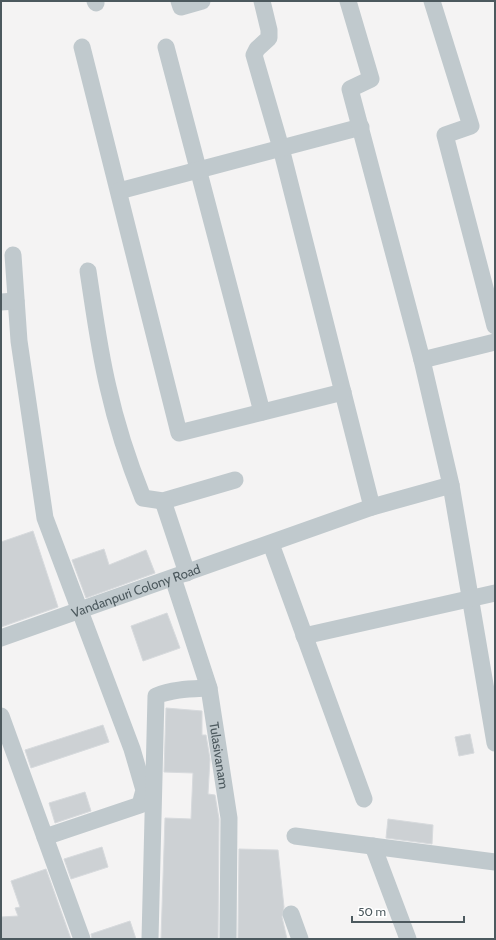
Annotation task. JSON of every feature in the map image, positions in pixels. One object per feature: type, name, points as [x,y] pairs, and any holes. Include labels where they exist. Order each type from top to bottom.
[{"type":"street","points":[[179,1],[180,7],[202,1]]},
{"type":"street","points":[[262,1],[269,30],[269,38],[257,49],[254,55],[281,148],[372,508]]},
{"type":"street","points":[[348,1],[371,80],[350,89],[422,360],[451,485],[495,742]]},
{"type":"street","points":[[432,1],[471,126],[445,135],[495,326]]},
{"type":"street","points":[[82,47],[179,433],[343,392]]},
{"type":"street","points":[[166,47],[262,412]]},
{"type":"street","points":[[119,191],[361,127]]},
{"type":"street","points":[[13,255],[8,302],[19,340],[45,518],[132,749],[144,790],[140,805],[44,838]]},
{"type":"street","points":[[88,272],[108,387],[128,461],[143,498],[164,501],[235,480]]},
{"type":"street","points":[[422,360],[495,342]]},
{"type":"street","name":"Vandanpuri Colony Road","points":[[1,638],[372,508],[451,485]]},
{"type":"street","name":"Tulasivanam","points":[[164,501],[180,576],[209,688],[229,818],[228,939]]},
{"type":"street","points":[[271,544],[364,799]]},
{"type":"street","points":[[304,636],[495,593]]},
{"type":"street","points":[[150,939],[156,696],[180,689],[209,688]]},
{"type":"street","points":[[1,716],[44,838],[82,939]]},
{"type":"street","points":[[295,836],[495,862]]},
{"type":"street","points":[[373,846],[408,939]]},
{"type":"street","points":[[291,914],[300,939]]},
{"type":"building","points":[[33,531],[58,607],[1,627],[1,542]]},
{"type":"building","points":[[104,549],[109,565],[146,550],[155,573],[86,598],[72,560]]},
{"type":"building","points":[[167,613],[180,648],[143,661],[131,626]]},
{"type":"building","points":[[166,708],[202,711],[202,735],[206,735],[210,759],[208,794],[215,795],[219,819],[218,939],[161,939],[165,818],[191,819],[193,773],[164,772]]},
{"type":"building","points":[[103,725],[109,742],[31,768],[25,750]]},
{"type":"building","points":[[470,734],[474,753],[459,756],[455,737]]},
{"type":"building","points":[[85,792],[91,811],[55,823],[49,803]]},
{"type":"building","points":[[388,819],[433,825],[432,844],[386,838]]},
{"type":"building","points":[[102,847],[108,867],[71,879],[64,859]]},
{"type":"building","points":[[239,849],[278,850],[284,907],[282,917],[287,939],[238,939]]},
{"type":"building","points":[[46,869],[71,939],[1,939],[1,917],[18,916],[15,908],[20,907],[11,881]]},
{"type":"building","points":[[130,921],[136,939],[92,939],[91,934]]}]
